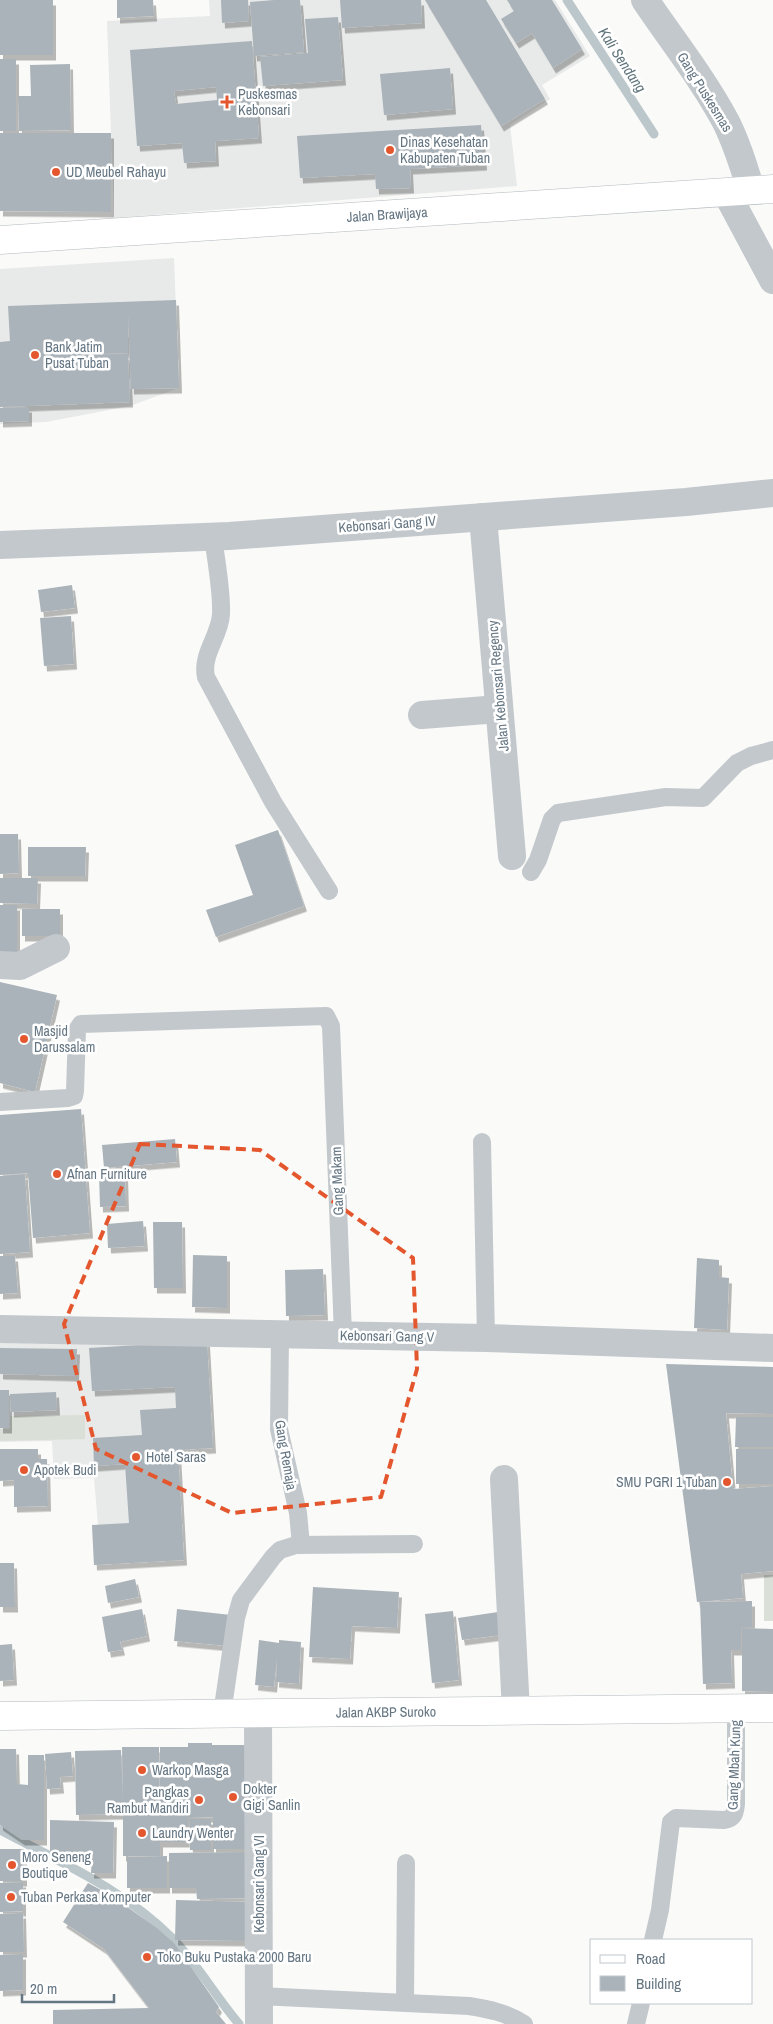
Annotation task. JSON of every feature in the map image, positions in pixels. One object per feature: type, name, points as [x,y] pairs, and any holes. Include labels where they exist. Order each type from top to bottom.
[{"type":"street","name":"Gang Puskesmas","points":[[645,0],[726,122],[742,160],[773,280]]},
{"type":"street","name":"Jalan Brawijaya","points":[[0,240],[750,191]]},
{"type":"street","name":"Kebonsari Gang IV","points":[[0,545],[213,537],[686,502],[773,493]]},
{"type":"street","name":"Jalan Kebonsari Regency","points":[[484,516],[499,709],[522,864]]},
{"type":"street","points":[[422,715],[499,709]]},
{"type":"street","points":[[0,965],[20,966],[56,948]]},
{"type":"street","name":"Kebonsari Gang V","points":[[0,1329],[486,1338],[773,1348]]},
{"type":"street","points":[[504,1479],[516,1711]]},
{"type":"street","name":"Jalan AKBP Suroko","points":[[0,1716],[773,1708]]},
{"type":"street","name":"Kebonsari Gang VI","points":[[258,1714],[259,2009]]},
{"type":"lane","points":[[213,537],[221,612],[219,627],[207,656],[204,670],[206,677],[273,802],[328,891]]},
{"type":"lane","points":[[522,864],[538,860],[549,827],[556,814],[565,811],[666,797],[703,798],[737,763],[773,750]]},
{"type":"lane","name":"Gang Makam","points":[[0,1102],[68,1098],[74,1096],[77,1030],[81,1024],[322,1015],[328,1018],[331,1026],[343,1335]]},
{"type":"lane","points":[[482,1142],[486,1338]]},
{"type":"lane","name":"Gang Remaja","points":[[280,1334],[279,1429],[298,1513],[301,1545]]},
{"type":"lane","points":[[222,1714],[236,1618],[242,1600],[268,1562],[276,1554],[290,1546],[301,1545],[414,1544]]},
{"type":"lane","name":"Gang Mbah Kung","points":[[653,1939],[660,1910],[671,1822],[676,1818],[727,1820],[734,1814],[736,1804],[736,1709]]},
{"type":"lane","points":[[405,2002],[406,1863]]},
{"type":"lane","points":[[259,2009],[405,2002],[469,2006],[494,2010],[524,2024]]},
{"type":"lane","points":[[636,2024],[641,2004]]},
{"type":"highlighted area","points":[[140,1144],[260,1150],[413,1258],[417,1369],[381,1497],[232,1513],[96,1449],[64,1324]]},
{"type":"shaded area","points":[[209,0],[555,0],[590,56],[542,85],[550,99],[510,125],[517,186],[114,218],[107,21],[210,16]]},
{"type":"shaded area","points":[[174,258],[179,388],[130,406],[46,422],[0,424],[0,269]]},
{"type":"shaded area","points":[[207,1341],[213,1448],[178,1450],[184,1560],[94,1565],[92,1525],[98,1525],[94,1478],[54,1479],[52,1441],[0,1442],[0,1343]]},
{"type":"shaded area","points":[[85,1415],[85,1439],[0,1441],[0,1429],[10,1429],[10,1416]]},
{"type":"shaded area","points":[[764,1575],[773,1575],[773,1621],[764,1621]]},
{"type":"building","points":[[0,0],[53,0],[53,55],[0,55]]},
{"type":"building","points":[[117,0],[153,0],[154,16],[117,18]]},
{"type":"building","points":[[221,0],[248,0],[249,21],[222,23]]},
{"type":"building","points":[[300,0],[304,52],[254,56],[250,2]]},
{"type":"building","points":[[340,0],[421,0],[422,23],[342,28]]},
{"type":"building","points":[[425,0],[486,0],[545,99],[501,126]]},
{"type":"building","points":[[507,0],[552,0],[582,49],[553,68],[532,33],[516,43],[501,19],[514,11]]},
{"type":"building","points":[[338,17],[343,80],[263,86],[260,57],[308,53],[305,19]]},
{"type":"building","name":"Puskesmas Kebonsari","points":[[252,41],[259,138],[215,141],[216,161],[184,163],[182,143],[137,146],[130,50]],"holes":[[[216,87],[217,100],[176,104],[174,91]]]},
{"type":"building","points":[[0,59],[16,59],[16,131],[0,131]]},
{"type":"building","points":[[70,64],[71,130],[19,131],[18,96],[31,96],[30,65]]},
{"type":"building","points":[[450,68],[453,109],[384,115],[380,74]]},
{"type":"building","name":"Dinas Kesehatan Kabupaten Tuban","points":[[481,125],[484,165],[410,169],[411,188],[376,189],[375,174],[300,178],[297,136]]},
{"type":"building","name":"UD Meubel Rahayu","points":[[0,133],[111,133],[111,212],[0,211]]},
{"type":"building","points":[[176,300],[179,388],[131,389],[128,313],[128,353],[69,355],[128,354],[130,402],[0,407],[0,342],[10,341],[8,306]]},
{"type":"building","points":[[29,407],[29,421],[0,422],[0,408]]},
{"type":"building","points":[[72,585],[75,608],[41,612],[38,590]]},
{"type":"building","points":[[71,616],[74,664],[44,666],[40,618]]},
{"type":"building","points":[[278,830],[304,906],[216,937],[206,910],[253,895],[235,845]]},
{"type":"building","points":[[0,834],[18,834],[19,873],[0,874]]},
{"type":"building","points":[[28,847],[86,847],[85,876],[28,876]]},
{"type":"building","points":[[0,878],[38,878],[37,904],[0,903]]},
{"type":"building","points":[[0,905],[17,905],[17,956],[0,956]]},
{"type":"building","points":[[22,909],[60,909],[60,936],[22,936]]},
{"type":"building","name":"Masjid Darussalam","points":[[0,982],[57,995],[35,1092],[0,1083]]},
{"type":"building","name":"Afnan Furniture","points":[[81,1109],[90,1233],[33,1238],[28,1173],[0,1175],[0,1115]]},
{"type":"building","points":[[175,1139],[177,1162],[104,1168],[102,1145]]},
{"type":"building","points":[[125,1172],[126,1206],[100,1207],[99,1173]]},
{"type":"building","points":[[25,1174],[30,1252],[0,1254],[0,1176]]},
{"type":"building","points":[[143,1221],[145,1246],[108,1248],[107,1224]]},
{"type":"building","points":[[153,1222],[182,1222],[183,1288],[154,1288]]},
{"type":"building","points":[[193,1255],[227,1256],[227,1308],[192,1307]]},
{"type":"building","points":[[0,1256],[15,1256],[18,1293],[0,1294]]},
{"type":"building","points":[[697,1258],[719,1260],[719,1277],[729,1278],[727,1330],[694,1328]]},
{"type":"building","points":[[323,1269],[325,1315],[286,1316],[285,1270]]},
{"type":"building","name":"Hotel Saras","points":[[207,1341],[213,1448],[178,1450],[184,1560],[94,1565],[92,1525],[129,1523],[125,1464],[94,1466],[93,1438],[142,1435],[140,1410],[176,1408],[175,1387],[92,1391],[89,1348]]},
{"type":"building","points":[[0,1348],[77,1349],[76,1376],[0,1374]]},
{"type":"building","points":[[666,1364],[773,1367],[773,1414],[726,1413],[733,1489],[773,1486],[773,1571],[741,1574],[743,1598],[697,1602]]},
{"type":"building","points":[[0,1390],[9,1390],[9,1428],[0,1428]]},
{"type":"building","points":[[56,1392],[57,1410],[11,1412],[10,1394]]},
{"type":"building","points":[[736,1417],[773,1417],[773,1447],[735,1447]]},
{"type":"building","name":"Apotek Budi","points":[[0,1449],[38,1449],[38,1459],[47,1459],[48,1506],[14,1507],[14,1480],[0,1481]]},
{"type":"building","points":[[736,1449],[773,1449],[773,1484],[736,1484]]},
{"type":"building","points":[[0,1563],[14,1563],[15,1607],[0,1607]]},
{"type":"building","points":[[135,1579],[139,1597],[108,1603],[105,1586]]},
{"type":"building","points":[[313,1587],[399,1592],[397,1628],[352,1626],[350,1659],[309,1657]]},
{"type":"building","points":[[752,1601],[752,1627],[741,1627],[741,1650],[731,1650],[732,1683],[703,1684],[700,1602]]},
{"type":"building","points":[[142,1609],[147,1636],[120,1642],[122,1650],[108,1652],[102,1617]]},
{"type":"building","points":[[177,1609],[231,1615],[228,1646],[174,1641]]},
{"type":"building","points":[[453,1611],[459,1680],[432,1683],[425,1614]]},
{"type":"building","points":[[498,1612],[501,1635],[462,1640],[458,1618]]},
{"type":"building","points":[[742,1628],[773,1629],[773,1692],[742,1691]]},
{"type":"building","points":[[259,1640],[279,1643],[279,1640],[301,1642],[299,1684],[276,1682],[277,1658],[274,1687],[255,1685]]},
{"type":"building","points":[[12,1644],[14,1680],[0,1681],[0,1645]]},
{"type":"building","points":[[188,1743],[252,1745],[253,1849],[213,1849],[213,1817],[188,1818],[188,1842],[160,1842],[160,1856],[123,1856],[123,1814],[76,1815],[75,1751],[121,1750],[123,1801],[122,1747],[159,1747],[160,1819],[160,1747],[188,1747]]},
{"type":"building","points":[[0,1749],[16,1749],[17,1784],[28,1785],[28,1755],[44,1755],[44,1840],[22,1840],[0,1825]]},
{"type":"building","points":[[71,1752],[73,1776],[60,1777],[61,1788],[47,1789],[45,1754]]},
{"type":"building","points":[[189,1819],[211,1819],[211,1850],[190,1850]]},
{"type":"building","points":[[50,1820],[114,1822],[113,1873],[91,1873],[92,1857],[50,1856]]},
{"type":"building","name":"Moro Seneng Boutique","points":[[0,1849],[24,1849],[24,1881],[0,1881]]},
{"type":"building","points":[[252,1852],[252,1898],[197,1899],[196,1888],[169,1888],[169,1853]]},
{"type":"building","points":[[167,1856],[167,1888],[127,1888],[127,1857]]},
{"type":"building","name":"Tuban Perkasa Komputer","points":[[23,1882],[23,1911],[0,1912],[0,1883]]},
{"type":"building","name":"Toko Buku Pustaka 2000 Baru","points":[[88,1883],[112,1896],[174,1943],[219,2007],[216,2012],[226,2024],[53,2024],[53,2010],[149,2008],[104,1949],[63,1922]]},
{"type":"building","points":[[176,1900],[252,1902],[251,1941],[175,1940]]},
{"type":"building","points":[[23,1913],[24,1952],[0,1952],[0,1914]]},
{"type":"building","points":[[23,1954],[23,1990],[0,1991],[0,1955]]},
{"type":"waterway","name":"Kali Sendang","points":[[567,0],[654,134]]},
{"type":"waterway","points":[[0,1830],[113,1891],[154,1922],[182,1949],[239,2024]]},
{"type":"place","name":"Puskesmas Kebonsari","points":[[227,102]]},
{"type":"place","name":"Dinas Kesehatan Kabupaten Tuban","points":[[390,150]]},
{"type":"place","name":"UD Meubel Rahayu","points":[[56,172]]},
{"type":"place","name":"Bank Jatim Pusat Tuban","points":[[35,355]]},
{"type":"place","name":"Masjid Darussalam","points":[[24,1039]]},
{"type":"place","name":"Afnan Furniture","points":[[57,1174]]},
{"type":"place","name":"Hotel Saras","points":[[136,1457]]},
{"type":"place","name":"Apotek Budi","points":[[24,1470]]},
{"type":"place","name":"SMU PGRI 1 Tuban","points":[[727,1482]]},
{"type":"place","name":"Warkop Masga","points":[[142,1770]]},
{"type":"place","name":"Dokter Gigi Sanlin","points":[[233,1797]]},
{"type":"place","name":"Pangkas Rambut Mandiri","points":[[199,1800]]},
{"type":"place","name":"Laundry Wenter","points":[[142,1833]]},
{"type":"place","name":"Moro Seneng Boutique","points":[[12,1865]]},
{"type":"place","name":"Tuban Perkasa Komputer","points":[[11,1897]]},
{"type":"place","name":"Toko Buku Pustaka 2000 Baru","points":[[147,1957]]}]
